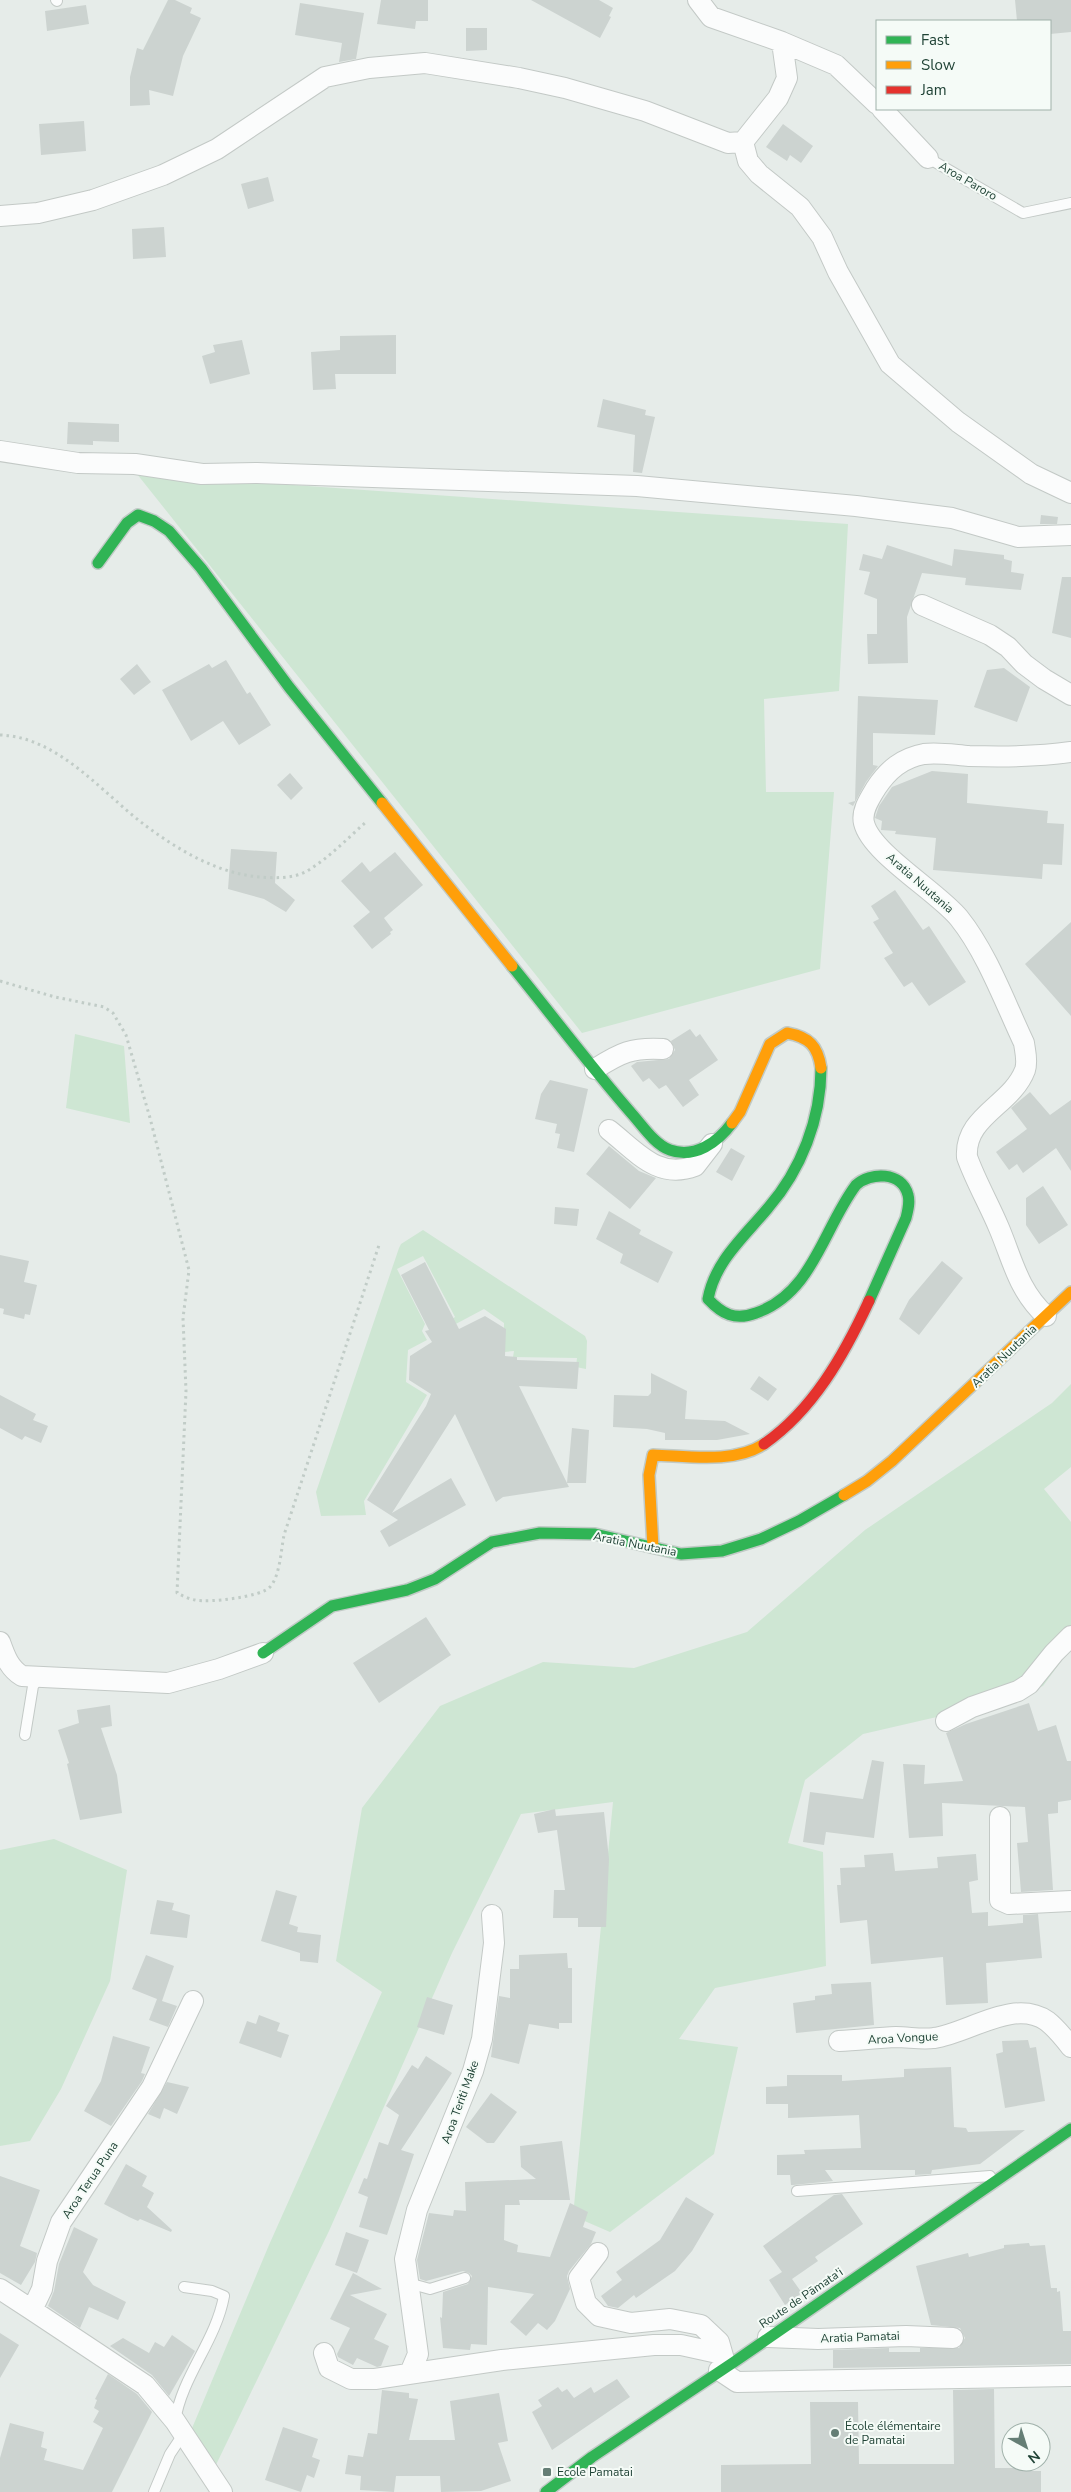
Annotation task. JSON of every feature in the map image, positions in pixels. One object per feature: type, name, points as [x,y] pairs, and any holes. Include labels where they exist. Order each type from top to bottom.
[{"type":"street","points":[[698,0],[711,17],[782,42],[836,65],[876,103]]},
{"type":"street","points":[[0,216],[38,213],[93,200],[163,175],[217,149],[325,77],[369,68],[425,63],[519,78],[565,88],[645,111],[728,143],[743,142],[778,98],[787,78],[782,42]]},
{"type":"street","name":"Aroa Paroro","points":[[883,110],[928,158]]},
{"type":"street","points":[[743,142],[748,161],[759,174],[800,207],[822,237],[838,272],[890,364],[958,422],[1031,474],[1071,493]]},
{"type":"street","points":[[0,451],[78,463],[135,464],[202,474],[257,473],[637,486],[856,506],[952,518],[1018,538],[1071,535]]},
{"type":"street","points":[[98,563],[127,523],[138,515],[154,521],[169,531],[201,568],[289,687],[650,1135],[670,1150],[693,1152],[712,1144]]},
{"type":"street","points":[[922,605],[990,635],[1008,646],[1024,664],[1044,679],[1071,695]]},
{"type":"street","name":"Aratia Nuutania","points":[[1046,1316],[1036,1306],[1013,1268],[999,1228],[967,1157],[966,1145],[973,1128],[1001,1102],[1025,1070],[1027,1059],[1024,1043],[974,940],[960,919],[948,906],[886,854],[872,837],[864,823],[864,811],[870,798],[889,770],[906,759],[925,754],[970,756],[1071,752]]},
{"type":"street","points":[[609,1130],[660,1168],[672,1171],[695,1166],[740,1112],[770,1044],[787,1033],[803,1035],[814,1044],[820,1057],[821,1084],[814,1118],[797,1163],[772,1204],[721,1263],[709,1285],[708,1299],[722,1314],[736,1318],[758,1313],[782,1301],[807,1271],[858,1182],[878,1174],[895,1178],[905,1188],[909,1201],[906,1218],[848,1340],[816,1395],[786,1428],[756,1449],[740,1453],[653,1455],[648,1476],[653,1547]]},
{"type":"street","points":[[595,1069],[628,1050],[642,1048],[663,1049]]},
{"type":"street","name":"Aratia Nuutania","points":[[263,1652],[332,1606],[407,1590],[435,1579],[492,1542],[540,1533],[595,1534],[681,1554],[700,1554],[734,1548],[762,1538],[799,1520],[858,1486],[892,1461],[1071,1292]]},
{"type":"street","points":[[946,1720],[972,1707],[1029,1684],[1054,1653],[1071,1636]]},
{"type":"street","points":[[0,1642],[7,1660],[14,1671],[22,1676],[168,1683],[219,1670],[263,1652]]},
{"type":"street","points":[[1000,1817],[1000,1900],[1009,1904],[1071,1901]]},
{"type":"street","name":"Aroa Teriti Make","points":[[410,2373],[418,2354],[405,2259],[417,2210],[473,2071],[482,2038],[494,1943],[492,1915]]},
{"type":"street","name":"Aroa Terua Puna","points":[[32,2310],[42,2289],[47,2261],[61,2222],[152,2087],[193,2001]]},
{"type":"street","name":"Aroa Vongue","points":[[839,2041],[933,2038],[960,2032],[985,2020],[1024,2013],[1038,2016],[1049,2022],[1071,2047]]},
{"type":"street","name":"Route de Pāmata'i","points":[[546,2492],[722,2364],[768,2337],[1071,2129]]},
{"type":"street","points":[[598,2253],[579,2278],[586,2303],[599,2316],[631,2323],[670,2319],[701,2325],[719,2342],[722,2364]]},
{"type":"street","points":[[0,2289],[107,2358],[145,2385],[179,2427],[222,2492]]},
{"type":"street","name":"Aratia Pamatai","points":[[768,2337],[818,2339],[906,2336],[953,2338]]},
{"type":"street","points":[[324,2353],[329,2368],[351,2380],[375,2379],[502,2360],[654,2345],[681,2346],[722,2364],[737,2382],[1071,2376]]},
{"type":"lane","name":"Aroa Paroro","points":[[928,158],[1023,213],[1071,203]]},
{"type":"lane","points":[[25,1735],[32,1686],[39,1678]]},
{"type":"lane","points":[[797,2191],[1006,2174]]},
{"type":"lane","points":[[408,2283],[430,2289],[465,2278]]},
{"type":"lane","points":[[154,2492],[179,2427],[178,2399],[221,2314],[224,2296],[212,2291],[184,2287]]},
{"type":"path","points":[[0,735],[33,742],[64,758],[146,826],[220,870],[237,875],[285,877],[307,871],[329,855],[383,805]]},
{"type":"path","points":[[0,981],[55,997],[104,1007],[113,1013],[126,1035],[142,1090],[189,1270],[183,1318],[186,1392],[177,1593],[196,1601],[220,1600],[262,1592],[269,1588],[274,1580],[284,1536],[380,1242]]},
{"type":"green space","points":[[137,474],[848,524],[839,691],[764,699],[766,792],[834,792],[820,969],[582,1033]]},
{"type":"green space","points":[[75,1034],[124,1046],[130,1123],[66,1108]]},
{"type":"green space","points":[[423,1230],[585,1336],[587,1341],[586,1369],[576,1367],[577,1358],[513,1357],[514,1351],[504,1352],[504,1323],[484,1309],[452,1326],[449,1321],[455,1317],[423,1256],[397,1269],[425,1324],[422,1331],[427,1340],[408,1350],[406,1382],[427,1395],[364,1501],[366,1515],[321,1516],[316,1492],[399,1248],[401,1244]]},
{"type":"green space","points":[[1071,1384],[1071,1467],[1044,1489],[1071,1522],[1071,1648],[1043,1686],[993,1704],[863,1734],[805,1780],[788,1843],[823,1852],[826,1966],[715,1988],[679,2039],[738,2047],[714,2154],[610,2232],[573,2216],[613,1802],[521,1814],[452,1953],[329,2231],[213,2471],[190,2433],[269,2245],[382,1992],[336,1961],[362,1808],[440,1706],[543,1662],[634,1668],[747,1632],[865,1530],[1052,1403]]},
{"type":"green space","points":[[54,1839],[127,1870],[110,1981],[61,2089],[30,2141],[0,2146],[0,1850]]},
{"type":"building","points":[[168,0],[175,0],[192,8],[190,13],[201,18],[183,56],[173,96],[149,90],[150,105],[130,106],[130,77],[137,48],[143,50]]},
{"type":"building","points":[[381,0],[428,0],[428,21],[416,21],[415,29],[377,24]]},
{"type":"building","points":[[531,0],[599,0],[613,8],[609,16],[611,17],[600,38]]},
{"type":"building","points":[[1015,0],[1071,0],[1071,32],[1051,34],[1051,20],[1017,20]]},
{"type":"building","points":[[300,3],[364,13],[356,59],[339,62],[342,43],[295,35]]},
{"type":"building","points":[[86,5],[89,24],[47,31],[45,11]]},
{"type":"building","points":[[466,28],[487,28],[487,50],[466,51]]},
{"type":"building","points":[[84,121],[86,151],[41,155],[39,124]]},
{"type":"building","points":[[783,124],[813,146],[801,163],[790,155],[787,161],[766,147]]},
{"type":"building","points":[[268,177],[274,201],[248,209],[241,184]]},
{"type":"building","points":[[164,227],[166,257],[133,259],[132,229]]},
{"type":"building","points":[[396,335],[396,374],[335,374],[336,389],[313,390],[311,352],[340,350],[340,336]]},
{"type":"building","points":[[242,340],[250,374],[210,384],[202,356],[215,352],[213,345]]},
{"type":"building","points":[[603,399],[646,410],[645,415],[655,417],[642,473],[633,472],[635,435],[597,427]]},
{"type":"building","points":[[68,422],[119,424],[119,442],[93,441],[93,445],[67,444]]},
{"type":"building","points":[[1041,515],[1058,517],[1057,524],[1040,524]]},
{"type":"building","points":[[887,545],[952,566],[954,549],[1004,555],[1004,559],[1012,561],[1011,572],[1024,574],[1021,590],[965,585],[966,578],[922,573],[907,617],[908,663],[868,664],[867,634],[877,634],[877,599],[864,594],[870,572],[859,570],[863,554],[882,559]]},
{"type":"building","points":[[1062,577],[1071,577],[1071,638],[1052,633]]},
{"type":"building","points":[[226,660],[247,694],[250,692],[271,725],[239,745],[223,721],[191,741],[162,690],[209,664],[212,668]]},
{"type":"building","points":[[137,664],[151,682],[134,695],[120,679]]},
{"type":"building","points":[[1004,668],[1030,687],[1017,722],[974,707],[987,670]]},
{"type":"building","points":[[858,696],[938,700],[935,735],[873,733],[873,765],[878,766],[866,782],[853,806],[848,803],[855,801]]},
{"type":"building","points":[[932,771],[968,774],[967,803],[1048,811],[1047,823],[1064,824],[1062,865],[1043,864],[1042,879],[933,870],[936,838],[895,834],[896,831],[881,830],[882,821],[875,818],[879,806],[892,787]]},
{"type":"building","points":[[290,773],[303,788],[291,800],[277,785]]},
{"type":"building","points":[[231,849],[277,852],[275,883],[295,900],[286,912],[264,899],[228,889]]},
{"type":"building","points":[[395,852],[423,885],[384,918],[393,930],[390,932],[391,934],[372,949],[353,926],[370,912],[341,881],[362,862],[370,872]]},
{"type":"building","points":[[895,890],[923,930],[929,926],[966,982],[929,1006],[912,982],[904,987],[884,958],[893,953],[873,922],[879,919],[871,906]]},
{"type":"building","points":[[1071,922],[1071,1016],[1025,964]]},
{"type":"building","points":[[690,1029],[696,1037],[700,1034],[718,1060],[689,1080],[699,1095],[683,1107],[666,1085],[659,1089],[649,1078],[643,1082],[631,1066],[637,1062],[669,1059],[675,1050],[671,1041]]},
{"type":"building","points":[[550,1080],[588,1089],[574,1152],[557,1148],[560,1134],[555,1133],[557,1124],[535,1119],[541,1094]]},
{"type":"building","points":[[1030,1092],[1050,1115],[1071,1100],[1071,1171],[1056,1148],[1023,1173],[1017,1164],[1009,1170],[996,1152],[1027,1129],[1011,1108]]},
{"type":"building","points":[[609,1146],[639,1171],[656,1178],[630,1209],[586,1174]]},
{"type":"building","points":[[731,1148],[745,1156],[732,1181],[716,1172]]},
{"type":"building","points":[[1043,1186],[1068,1225],[1039,1244],[1026,1225],[1026,1198]]},
{"type":"building","points":[[555,1207],[579,1209],[577,1226],[554,1224]]},
{"type":"building","points":[[609,1211],[641,1230],[639,1234],[673,1252],[658,1283],[620,1263],[623,1254],[596,1239]]},
{"type":"building","points":[[0,1255],[29,1261],[24,1282],[37,1285],[30,1315],[25,1314],[24,1319],[3,1314],[4,1309],[0,1308]]},
{"type":"building","points":[[942,1261],[963,1278],[919,1335],[899,1319],[909,1300]]},
{"type":"building","points":[[425,1262],[459,1329],[485,1316],[506,1329],[505,1356],[517,1357],[517,1360],[579,1362],[577,1389],[519,1386],[569,1487],[503,1497],[496,1502],[455,1414],[392,1513],[451,1478],[466,1505],[389,1547],[380,1531],[398,1520],[367,1500],[426,1406],[431,1394],[409,1380],[410,1356],[432,1342],[425,1331],[429,1330],[401,1275]]},
{"type":"building","points":[[651,1373],[687,1391],[685,1419],[725,1421],[750,1434],[717,1440],[665,1440],[665,1433],[647,1429],[613,1427],[614,1395],[648,1396],[651,1393]]},
{"type":"building","points":[[759,1376],[777,1389],[768,1401],[750,1389]]},
{"type":"building","points":[[0,1395],[36,1414],[33,1420],[48,1426],[41,1443],[25,1436],[22,1440],[0,1428]]},
{"type":"building","points":[[572,1428],[589,1430],[586,1483],[567,1483]]},
{"type":"building","points":[[426,1617],[451,1655],[379,1703],[353,1663]]},
{"type":"building","points":[[1029,1703],[1038,1731],[1056,1725],[1067,1761],[1071,1761],[1071,1800],[1058,1802],[1058,1813],[1048,1814],[1053,1890],[1021,1892],[1017,1843],[1028,1842],[1025,1807],[942,1803],[943,1836],[909,1838],[903,1764],[925,1765],[924,1784],[963,1781],[946,1733],[966,1724]]},
{"type":"building","points":[[110,1705],[112,1726],[101,1728],[117,1775],[122,1813],[80,1820],[67,1764],[69,1763],[58,1730],[79,1723],[77,1710]]},
{"type":"building","points":[[872,1760],[884,1762],[874,1838],[826,1832],[824,1845],[803,1842],[810,1792],[863,1799]]},
{"type":"building","points":[[555,1809],[556,1816],[604,1812],[609,1859],[606,1927],[578,1927],[578,1918],[553,1918],[554,1890],[565,1890],[557,1830],[538,1833],[534,1814]]},
{"type":"building","points":[[893,1853],[895,1871],[938,1868],[937,1857],[976,1854],[978,1880],[969,1882],[972,1913],[988,1912],[988,1926],[1023,1923],[1023,1915],[1038,1914],[1042,1958],[986,1963],[988,2003],[946,2005],[943,1957],[871,1964],[867,1920],[840,1923],[837,1885],[841,1885],[840,1868],[865,1867],[864,1855]]},
{"type":"building","points":[[276,1890],[297,1896],[289,1924],[298,1927],[297,1932],[321,1935],[318,1963],[300,1961],[300,1953],[261,1941]]},
{"type":"building","points":[[157,1900],[174,1903],[172,1910],[190,1915],[187,1938],[150,1934]]},
{"type":"building","points":[[567,1953],[568,1968],[572,1968],[572,2023],[559,2023],[559,2029],[529,2024],[519,2064],[491,2057],[499,1996],[510,1998],[510,1969],[519,1969],[519,1955]]},
{"type":"building","points":[[146,1955],[174,1966],[162,2001],[177,2006],[168,2027],[149,2020],[157,1999],[132,1989]]},
{"type":"building","points":[[871,1982],[874,2025],[796,2033],[793,2003],[815,2000],[815,1996],[832,1994],[831,1984]]},
{"type":"building","points":[[427,1997],[453,2005],[444,2035],[417,2027]]},
{"type":"building","points":[[259,2015],[280,2023],[277,2031],[289,2035],[281,2058],[239,2043],[247,2021],[256,2024]]},
{"type":"building","points":[[113,2036],[150,2047],[141,2073],[145,2074],[142,2081],[111,2126],[84,2111],[101,2081]]},
{"type":"building","points":[[1028,2040],[1030,2048],[1036,2047],[1045,2101],[1005,2108],[996,2054],[1003,2052],[1002,2041]]},
{"type":"building","points":[[426,2056],[452,2073],[401,2150],[414,2154],[387,2235],[359,2227],[368,2197],[358,2193],[364,2178],[367,2179],[379,2142],[388,2145],[399,2115],[386,2106],[412,2065],[418,2069]]},
{"type":"building","points":[[951,2067],[954,2127],[966,2128],[968,2132],[1025,2130],[980,2164],[932,2170],[931,2174],[915,2175],[915,2170],[825,2170],[833,2181],[793,2185],[791,2185],[790,2175],[777,2175],[777,2155],[805,2154],[804,2150],[861,2148],[859,2115],[788,2118],[788,2104],[766,2104],[766,2087],[787,2086],[787,2075],[842,2075],[842,2081],[904,2077],[904,2069]]},
{"type":"building","points":[[167,2082],[189,2087],[177,2114],[164,2108],[160,2119],[148,2114]]},
{"type":"building","points":[[491,2093],[517,2112],[494,2143],[487,2143],[466,2127]]},
{"type":"building","points":[[562,2141],[570,2200],[519,2200],[520,2205],[505,2205],[504,2240],[518,2245],[517,2252],[550,2257],[570,2203],[588,2212],[583,2227],[596,2232],[591,2244],[569,2271],[567,2276],[570,2289],[555,2321],[547,2330],[538,2323],[526,2336],[510,2322],[534,2294],[488,2287],[487,2345],[471,2344],[470,2350],[443,2348],[440,2317],[442,2318],[443,2292],[468,2284],[472,2276],[463,2271],[426,2281],[420,2279],[417,2260],[429,2213],[453,2216],[454,2210],[466,2211],[465,2182],[536,2179],[521,2167],[520,2146]]},
{"type":"building","points":[[126,2164],[147,2176],[142,2186],[154,2193],[147,2207],[172,2230],[171,2232],[140,2219],[138,2221],[104,2204]]},
{"type":"building","points":[[0,2176],[40,2190],[20,2246],[37,2253],[35,2262],[21,2285],[0,2273]]},
{"type":"building","points":[[842,2194],[863,2224],[815,2257],[818,2261],[792,2279],[802,2293],[785,2305],[769,2280],[782,2272],[763,2246],[834,2195]]},
{"type":"building","points":[[686,2197],[714,2214],[692,2251],[675,2271],[636,2298],[634,2295],[618,2308],[608,2306],[601,2296],[622,2280],[616,2272],[660,2240]]},
{"type":"building","points":[[74,2227],[98,2239],[83,2272],[93,2285],[126,2302],[118,2320],[89,2307],[80,2328],[48,2306],[54,2291],[59,2264]]},
{"type":"building","points":[[346,2232],[369,2240],[357,2273],[335,2265]]},
{"type":"building","points":[[1029,2243],[1030,2246],[1045,2245],[1051,2288],[1057,2288],[1057,2292],[1060,2291],[1063,2331],[1071,2331],[1071,2364],[833,2368],[833,2350],[889,2348],[889,2352],[920,2352],[920,2348],[959,2348],[965,2338],[960,2328],[931,2325],[916,2266],[968,2253],[969,2257],[1004,2248],[1004,2245]]},
{"type":"building","points":[[353,2273],[382,2289],[350,2295],[387,2314],[374,2339],[389,2346],[381,2366],[377,2367],[357,2358],[353,2365],[338,2357],[337,2354],[350,2328],[330,2319]]},
{"type":"building","points":[[0,2333],[19,2345],[0,2378]]},
{"type":"building","points":[[172,2335],[195,2351],[169,2396],[152,2375],[110,2346],[123,2338],[149,2353],[155,2342],[164,2347]]},
{"type":"building","points":[[108,2374],[137,2394],[152,2412],[112,2492],[0,2492],[0,2458],[10,2423],[44,2432],[41,2447],[47,2449],[44,2460],[83,2470],[103,2428],[93,2422],[99,2411],[94,2408],[97,2400],[95,2399]]},
{"type":"building","points":[[617,2379],[630,2397],[552,2450],[532,2412],[542,2406],[538,2400],[558,2387],[562,2392],[567,2389],[574,2398],[591,2387],[594,2393]]},
{"type":"building","name":"École élémentaire de Pamatai","points":[[994,2389],[995,2468],[1001,2468],[1001,2472],[1041,2472],[1041,2492],[721,2492],[721,2465],[811,2464],[810,2402],[858,2402],[859,2464],[954,2464],[953,2390]]},
{"type":"building","points":[[382,2390],[409,2393],[409,2398],[418,2399],[409,2440],[455,2440],[450,2401],[499,2393],[508,2441],[498,2443],[511,2481],[481,2491],[441,2492],[440,2476],[396,2476],[394,2492],[360,2490],[361,2476],[345,2474],[348,2455],[363,2457],[368,2433],[377,2434]]},
{"type":"building","points":[[283,2427],[318,2439],[312,2457],[320,2460],[314,2478],[307,2475],[301,2492],[265,2480]]},
{"type":"traffic: fast","points":[[98,563],[127,523],[138,515],[154,521],[169,531],[201,568],[289,687],[382,803]]},
{"type":"traffic: fast","points":[[512,966],[601,1078],[659,1144],[679,1152],[697,1150],[713,1142],[732,1123]]},
{"type":"traffic: fast","points":[[821,1068],[820,1087],[813,1125],[799,1160],[780,1193],[724,1261],[717,1273],[708,1299],[718,1309],[735,1316],[756,1313],[775,1304],[791,1291],[804,1275],[856,1185],[869,1178],[885,1176],[899,1181],[905,1187],[909,1198],[909,1206],[906,1218],[869,1301]]},
{"type":"traffic: fast","points":[[263,1653],[332,1606],[407,1590],[435,1579],[492,1542],[540,1533],[595,1534],[681,1554],[722,1551],[761,1539],[799,1521],[844,1495]]},
{"type":"traffic: fast","points":[[546,2492],[592,2457],[734,2362],[1071,2129]]},
{"type":"traffic: slow","points":[[382,803],[512,966]]},
{"type":"traffic: slow","points":[[732,1123],[740,1112],[770,1044],[787,1033],[807,1040],[815,1048],[821,1068]]},
{"type":"traffic: slow","points":[[844,1495],[867,1481],[892,1461],[1071,1292]]},
{"type":"traffic: slow","points":[[653,1547],[649,1475],[653,1455],[725,1457],[752,1450],[764,1444]]},
{"type":"traffic: jam","points":[[764,1444],[798,1415],[826,1380],[849,1341],[869,1301]]},
{"type":"place","name":"École élémentaire de Pamatai","points":[[835,2433]]},
{"type":"place","name":"Ecole Pamatai","points":[[547,2472]]}]
